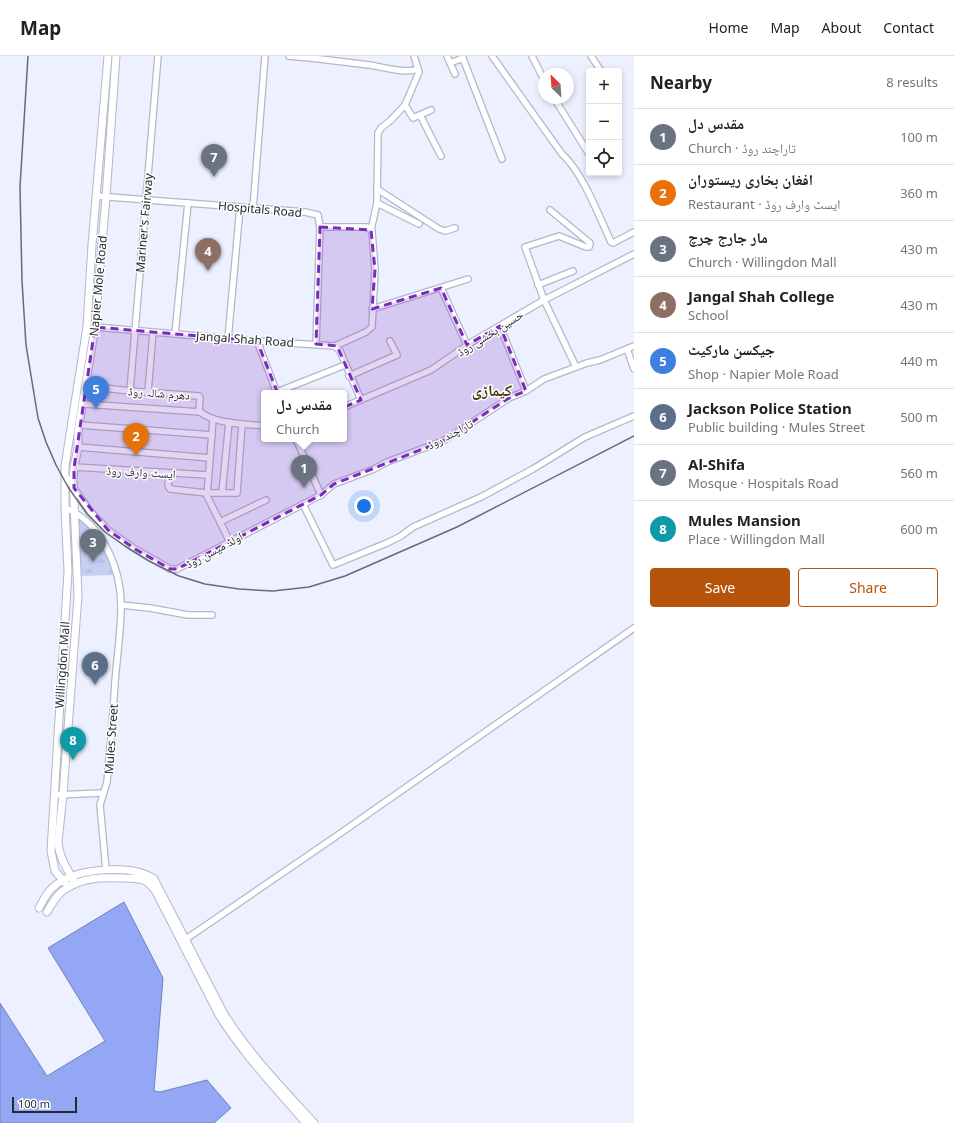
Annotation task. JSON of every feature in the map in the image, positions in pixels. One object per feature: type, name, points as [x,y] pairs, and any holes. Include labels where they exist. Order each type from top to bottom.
[{"type":"main road","name":"Napier Mole Road","points":[[65,508],[65,466],[87,327],[108,56]]},
{"type":"main road","name":"Napier Mole Road","points":[[74,513],[74,467],[95,327],[116,56]]},
{"type":"main road","name":"Willingdon Mall","points":[[65,508],[68,571],[51,857],[58,876],[72,885]]},
{"type":"main road","name":"Willingdon Mall","points":[[72,885],[71,876],[62,862],[58,849],[58,842],[78,596],[74,513]]},
{"type":"main road","points":[[39,908],[52,888],[77,874],[106,870],[137,871],[147,874],[154,879],[224,1014],[236,1033],[314,1123]]},
{"type":"main road","points":[[47,912],[59,895],[72,885],[103,877],[136,878],[145,881],[150,885],[155,890],[219,1016],[247,1055],[306,1123]]},
{"type":"street","name":"Mariner's Fairway","points":[[130,391],[158,56]]},
{"type":"street","points":[[253,209],[265,56]]},
{"type":"street","points":[[289,56],[371,65],[407,71],[418,69]]},
{"type":"street","points":[[361,400],[349,376],[340,351],[335,346],[370,330],[372,327],[375,270],[372,230],[377,203],[378,131],[405,105],[418,75],[418,69],[414,56]]},
{"type":"street","points":[[448,56],[455,74]]},
{"type":"street","points":[[492,56],[562,154],[570,162],[594,204],[611,242],[613,243],[634,232]]},
{"type":"street","points":[[532,56],[538,68]]},
{"type":"street","points":[[591,56],[599,68]]},
{"type":"street","points":[[450,63],[462,57],[502,159]]},
{"type":"street","points":[[558,104],[586,149]]},
{"type":"street","points":[[405,105],[413,118],[431,110]]},
{"type":"street","points":[[420,115],[441,156]]},
{"type":"street","points":[[377,189],[438,229],[446,231],[455,228]]},
{"type":"street","name":"Hospitals Road","points":[[96,196],[316,214],[319,217],[320,226]]},
{"type":"street","points":[[176,334],[188,203]]},
{"type":"street","points":[[377,203],[419,224]]},
{"type":"street","points":[[228,339],[240,207]]},
{"type":"street","points":[[550,210],[590,243],[588,247],[586,247],[559,236],[527,245],[525,249],[544,300],[576,367]]},
{"type":"street","points":[[316,344],[320,226],[367,227],[372,230]]},
{"type":"street","name":"حسین بخشی روڈ","points":[[347,406],[431,370],[468,345],[544,300],[634,254]]},
{"type":"street","points":[[538,285],[573,271]]},
{"type":"street","points":[[372,309],[468,279]]},
{"type":"street","points":[[441,288],[468,345]]},
{"type":"street","points":[[500,326],[526,391]]},
{"type":"street","name":"Jangal Shah Road","points":[[95,327],[228,339],[335,346]]},
{"type":"street","points":[[148,392],[153,332]]},
{"type":"street","points":[[257,341],[276,390]]},
{"type":"street","points":[[349,376],[397,355],[390,341]]},
{"type":"street","name":"تاراچند روڈ","points":[[321,494],[334,484],[443,441],[509,398],[526,391],[544,379],[600,360],[634,346]]},
{"type":"street","points":[[627,350],[634,369]]},
{"type":"street","points":[[282,390],[345,365]]},
{"type":"street","name":"دھرم شالہ روڈ","points":[[86,386],[199,396],[200,412],[213,419],[261,426]]},
{"type":"street","points":[[84,404],[200,412]]},
{"type":"street","points":[[303,504],[333,566],[387,544],[402,536],[414,527],[480,497],[536,467],[585,437],[634,416]]},
{"type":"street","points":[[213,419],[206,493],[230,542]]},
{"type":"street","points":[[222,493],[229,422]]},
{"type":"street","points":[[169,473],[168,485],[170,489],[206,493],[234,494],[238,492],[242,424]]},
{"type":"street","points":[[80,425],[212,434]]},
{"type":"street","points":[[297,442],[321,494]]},
{"type":"street","points":[[78,447],[210,458]]},
{"type":"street","name":"ایسٹ وارف روڈ","points":[[74,467],[208,475]]},
{"type":"street","name":"اولڈ میسن روڈ","points":[[65,475],[90,511],[108,530],[134,549],[170,569],[181,568],[321,494]]},
{"type":"street","points":[[220,522],[266,500]]},
{"type":"street","name":"Mules Street","points":[[65,508],[86,521],[101,538],[116,574],[121,605],[108,782],[100,805],[106,870]]},
{"type":"street","points":[[121,605],[188,615],[212,615]]},
{"type":"street","points":[[186,939],[634,628]]},
{"type":"street","points":[[54,794],[104,793]]},
{"type":"highlighted area","points":[[320,227],[371,230],[375,270],[372,309],[441,288],[467,345],[500,326],[526,391],[509,398],[443,441],[334,484],[321,495],[177,569],[170,569],[135,549],[108,530],[74,488],[74,468],[95,327],[257,341],[292,429],[361,400],[337,346],[316,344]]},
{"type":"green space","points":[[74,513],[86,522],[101,539],[116,575],[78,576]]},
{"type":"water","points":[[124,902],[163,978],[154,1091],[160,1092],[207,1080],[231,1108],[214,1123],[0,1123],[0,1003],[47,1076],[105,1041],[48,948]]},
{"type":"railway","points":[[28,56],[20,187],[22,281],[26,345],[38,418],[46,442],[68,487],[87,514],[105,532],[125,546],[149,561],[179,576],[205,584],[239,589],[273,591],[309,587],[345,576],[457,527],[634,436]]},
{"type":"place","name":"Al-Shifa","points":[[214,177]]},
{"type":"place","name":"Jangal Shah College","points":[[208,271]]},
{"type":"place","name":"جیکسن مارکیٹ","points":[[96,409]]},
{"type":"place","name":"افغان بخاری ریستوران","points":[[136,456]]},
{"type":"place","name":"مقدس دل","points":[[304,488]]},
{"type":"place","name":"مار جارج چرچ","points":[[93,562]]},
{"type":"place","name":"Jackson Police Station","points":[[95,685]]},
{"type":"place","name":"Mules Mansion","points":[[73,760]]},
{"type":"district","name":"کیماڑی","points":[[492,390]]}]
